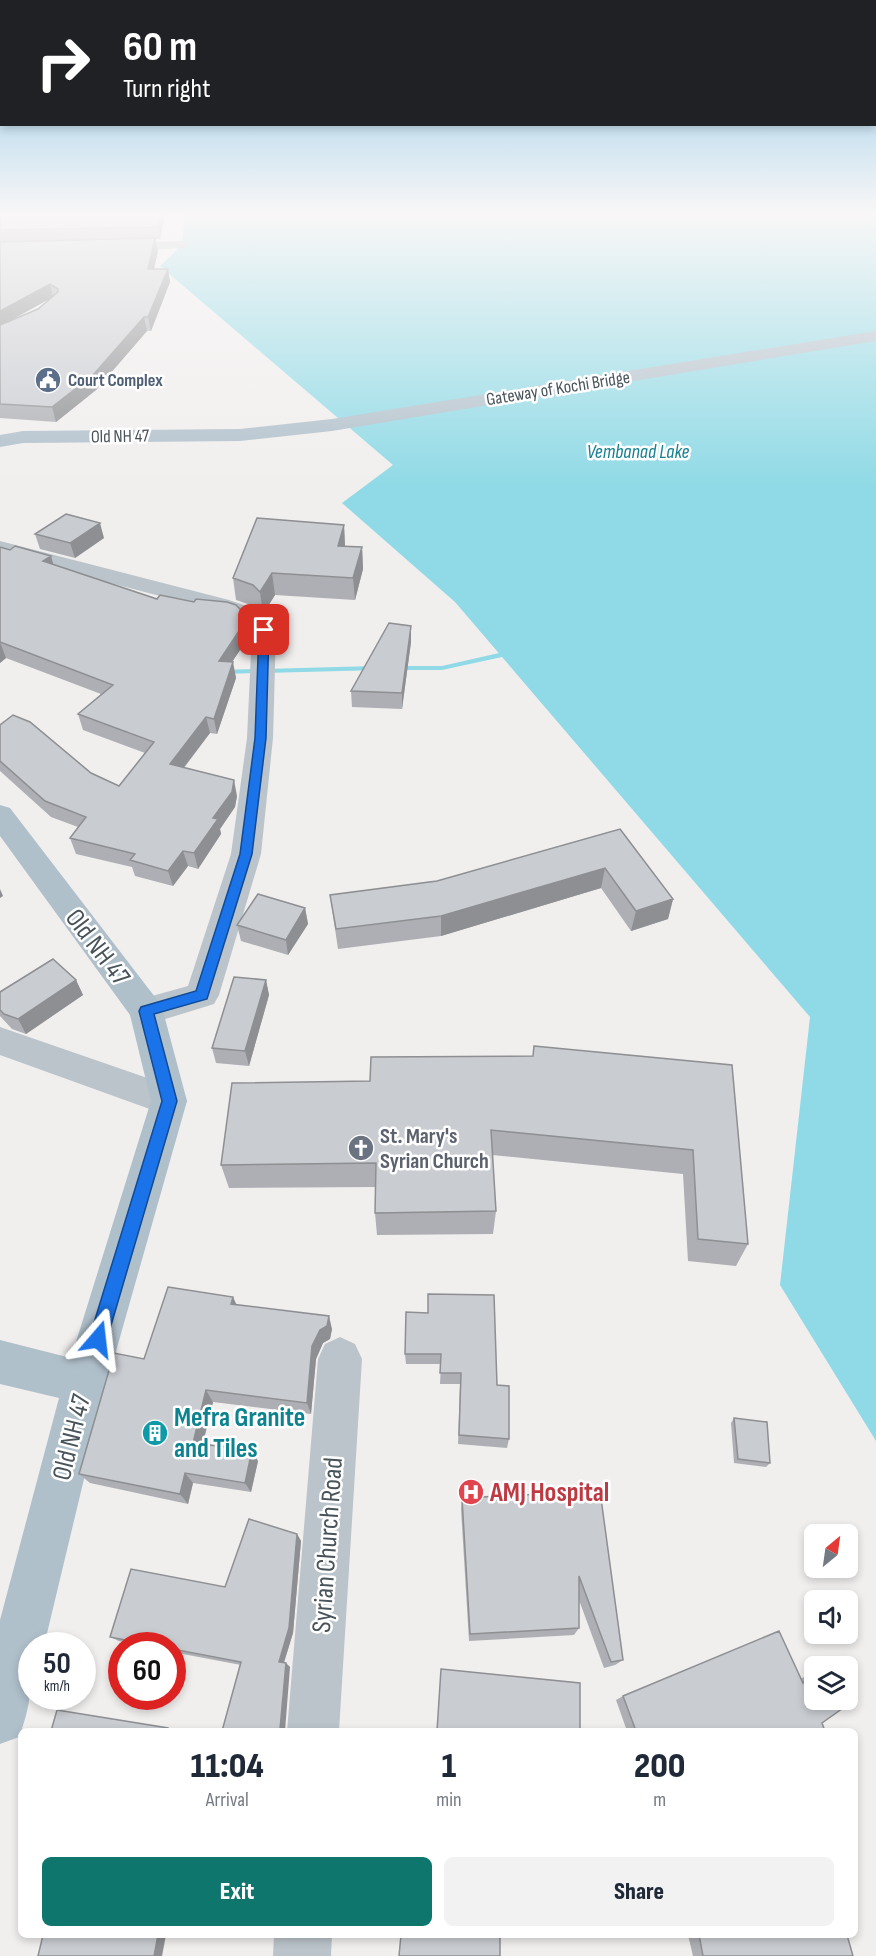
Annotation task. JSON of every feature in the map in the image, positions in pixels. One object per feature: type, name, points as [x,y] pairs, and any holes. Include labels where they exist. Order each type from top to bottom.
[{"type":"main road","name":"Gateway of Kochi Bridge","points":[[240,435],[332,425],[876,336]]},
{"type":"main road","name":"Old NH 47","points":[[0,438],[240,435]]},
{"type":"main road","name":"Old NH 47","points":[[0,815],[146,1011],[169,1101],[85,1383],[0,1719]]},
{"type":"main road","points":[[0,1362],[85,1383]]},
{"type":"street","points":[[0,547],[221,605],[249,614],[264,630],[260,738],[246,854],[202,995],[146,1011]]},
{"type":"street","points":[[0,1041],[169,1101]]},
{"type":"street","name":"Syrian Church Road","points":[[313,1728],[340,1359]]},
{"type":"street","points":[[303,1938],[303,1956]]},
{"type":"water","name":"Vembanad Lake","points":[[205,304],[876,304],[876,1441],[780,1285],[810,1017],[455,602],[342,503],[393,465]]},
{"type":"building","points":[[0,304],[12,304],[0,311]]},
{"type":"building","points":[[44,304],[153,304],[148,317],[144,317],[93,375],[52,407],[0,404],[0,325],[38,309]]},
{"type":"building","points":[[66,514],[100,523],[70,543],[35,534]]},
{"type":"building","points":[[257,518],[344,525],[338,546],[362,547],[353,578],[272,573],[260,592],[253,585],[233,578]]},
{"type":"building","points":[[15,546],[51,556],[43,561],[157,599],[160,595],[194,602],[196,599],[227,602],[236,605],[247,616],[219,661],[233,662],[214,719],[206,717],[170,764],[234,780],[232,792],[213,818],[218,819],[194,853],[183,851],[168,871],[130,860],[135,854],[70,838],[86,817],[45,801],[0,761],[0,725],[13,715],[30,722],[91,773],[119,786],[154,742],[78,714],[113,685],[0,642],[0,547],[10,550]]},
{"type":"building","points":[[389,623],[411,626],[402,693],[351,691]]},
{"type":"building","points":[[620,829],[673,899],[636,911],[605,868],[441,916],[336,929],[330,895],[437,881]]},
{"type":"building","points":[[258,894],[305,908],[286,940],[237,925]]},
{"type":"building","points":[[53,959],[76,980],[18,1019],[4,1014],[0,1010],[0,992]]},
{"type":"building","points":[[234,977],[266,980],[245,1051],[212,1048]]},
{"type":"building","points":[[534,1046],[732,1065],[748,1244],[698,1239],[693,1150],[491,1130],[496,1211],[375,1213],[376,1163],[221,1165],[232,1083],[370,1081],[371,1057],[533,1056]]},
{"type":"building","points":[[168,1287],[233,1297],[231,1304],[329,1316],[327,1326],[320,1330],[312,1346],[307,1403],[206,1390],[193,1443],[252,1450],[245,1483],[185,1473],[180,1494],[79,1474],[114,1353],[144,1359]]},
{"type":"building","points":[[428,1294],[494,1295],[497,1385],[509,1386],[509,1439],[459,1435],[461,1373],[440,1373],[441,1354],[405,1354],[406,1312],[428,1313]]},
{"type":"building","points":[[734,1418],[767,1422],[770,1463],[738,1459]]},
{"type":"building","points":[[600,1491],[623,1660],[611,1662],[579,1576],[579,1628],[470,1634],[462,1498]]},
{"type":"building","points":[[249,1519],[297,1534],[289,1628],[279,1662],[286,1663],[280,1728],[223,1728],[241,1662],[186,1652],[186,1632],[112,1632],[131,1569],[225,1587]]},
{"type":"building","points":[[779,1631],[804,1682],[804,1710],[840,1710],[822,1723],[824,1728],[635,1728],[623,1696]]},
{"type":"building","points":[[441,1669],[580,1683],[580,1728],[437,1728]]},
{"type":"building","points":[[57,1710],[168,1728],[52,1728]]},
{"type":"building","points":[[42,1938],[157,1938],[154,1956],[38,1956]]},
{"type":"building","points":[[401,1938],[500,1938],[500,1956],[399,1956]]},
{"type":"building","points":[[700,1938],[848,1938],[853,1956],[703,1956]]},
{"type":"waterway","points":[[394,668],[442,668],[499,655]]},
{"type":"waterway","points":[[221,672],[376,668]]},
{"type":"place","name":"Court Complex","points":[[48,380]]},
{"type":"place","name":"St. Mary's Syrian Church","points":[[361,1148]]},
{"type":"place","name":"Mefra Granite and Tiles","points":[[155,1433]]},
{"type":"place","name":"AMJ Hospital","points":[[471,1492]]},
{"type":"route","points":[[98,1339],[169,1101],[146,1011],[202,995],[246,854],[260,738],[264,630]]}]
